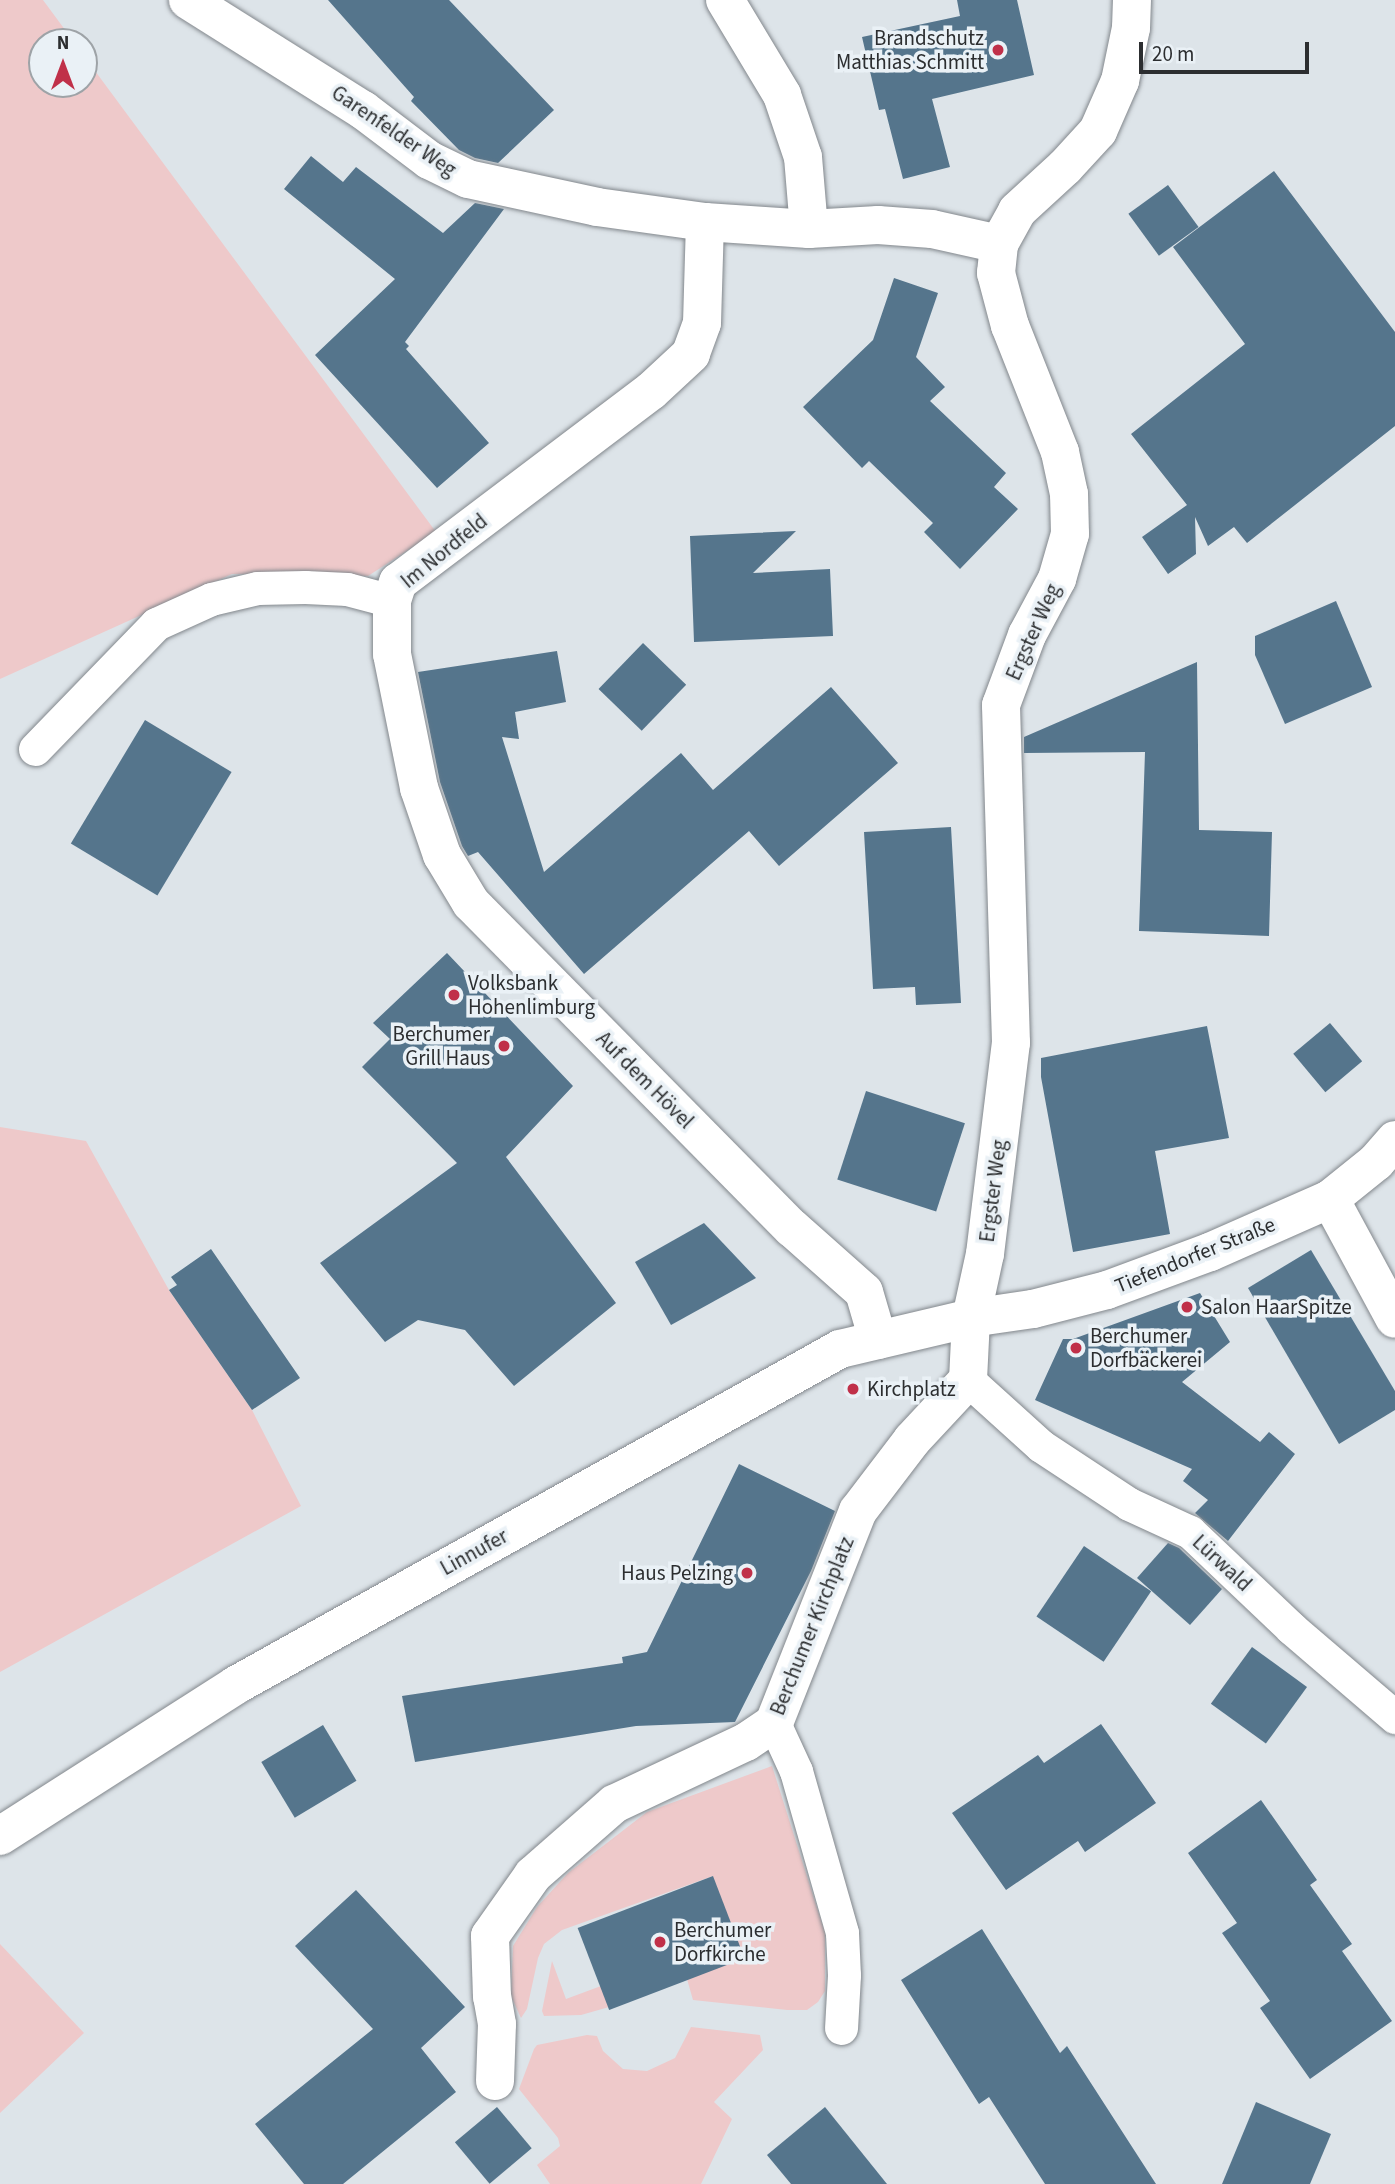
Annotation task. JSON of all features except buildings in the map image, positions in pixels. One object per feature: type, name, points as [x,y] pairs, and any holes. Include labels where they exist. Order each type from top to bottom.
[{"type":"street","name":"Garenfelder Weg","points":[[187,0],[363,110],[429,160],[468,180],[597,207],[705,222],[809,229],[878,225],[932,229],[999,244]]},
{"type":"street","points":[[725,0],[782,95],[803,157],[809,229]]},
{"type":"street","name":"Ergster Weg","points":[[971,1318],[985,1254],[1011,1043],[1001,705],[1027,635],[1057,579],[1070,534],[1069,494],[1060,452],[1010,326],[996,273],[999,244],[1017,211],[1041,185],[1065,167],[1098,131],[1120,81],[1131,28],[1132,0]]},
{"type":"street","name":"Im Nordfeld","points":[[392,601],[398,582],[651,391],[691,354],[702,323],[705,222]]},
{"type":"street","name":"Auf dem Hövel","points":[[392,601],[392,654],[419,788],[442,855],[471,903],[792,1228],[864,1292],[878,1340]]},
{"type":"street","name":"Tiefendorfer Straße","points":[[971,1318],[1032,1309],[1107,1290],[1210,1252],[1330,1199],[1376,1163],[1395,1140]]},
{"type":"street","points":[[1330,1199],[1395,1319]]},
{"type":"street","points":[[968,1380],[971,1318]]},
{"type":"street","name":"Linnufer","points":[[0,1836],[236,1685],[791,1375],[840,1349],[971,1318]]},
{"type":"street","name":"Berchumer Kirchplatz","points":[[495,2081],[497,2024],[492,1997],[490,1936],[533,1875],[614,1804],[746,1742],[774,1723],[858,1511],[912,1440],[968,1380]]},
{"type":"lane","name":"Im Nordfeld","points":[[36,749],[156,624],[211,599],[257,588],[305,587],[347,589],[392,601]]},
{"type":"lane","name":"Lürwald","points":[[968,1380],[1041,1446],[1129,1504],[1190,1532],[1291,1628],[1395,1717]]},
{"type":"lane","points":[[774,1723],[796,1771],[842,1933],[844,1975],[841,2028]]},
{"type":"shaded area","points":[[0,0],[43,0],[64,28],[28,28],[28,98],[98,98],[98,75],[436,532],[368,576],[232,574],[0,679]]},
{"type":"shaded area","points":[[0,1127],[86,1141],[169,1290],[252,1410],[301,1506],[0,1672]]},
{"type":"shaded area","points":[[772,1766],[825,1933],[825,1991],[818,2002],[807,2010],[787,2010],[693,2000],[687,1979],[713,1876],[562,1930],[544,1944],[538,1958],[527,2009],[521,2018],[511,1996],[513,1946],[537,1907],[568,1873],[647,1812]]},
{"type":"shaded area","points":[[0,1944],[84,2033],[0,2113]]},
{"type":"shaded area","points":[[552,1961],[566,1999],[601,1986],[609,2007],[581,2015],[544,2016],[542,2011]]},
{"type":"shaded area","points":[[691,2027],[760,2035],[763,2050],[714,2102],[732,2119],[701,2184],[550,2184],[537,2165],[560,2146],[558,2138],[519,2089],[537,2045],[587,2035],[597,2036],[603,2051],[623,2069],[647,2071],[675,2058]]},
{"type":"place","name":"Brandschutz Matthias Schmitt","points":[[998,50]]},
{"type":"place","name":"Volksbank Hohenlimburg","points":[[454,995]]},
{"type":"place","name":"Berchumer Grill Haus","points":[[504,1046]]},
{"type":"place","name":"Salon HaarSpitze","points":[[1187,1307]]},
{"type":"place","name":"Berchumer Dorfbäckerei","points":[[1076,1348]]},
{"type":"place","name":"Kirchplatz","points":[[853,1389]]},
{"type":"place","name":"Haus Pelzing","points":[[747,1573]]},
{"type":"place","name":"Berchumer Dorfkirche","points":[[660,1942]]}]
